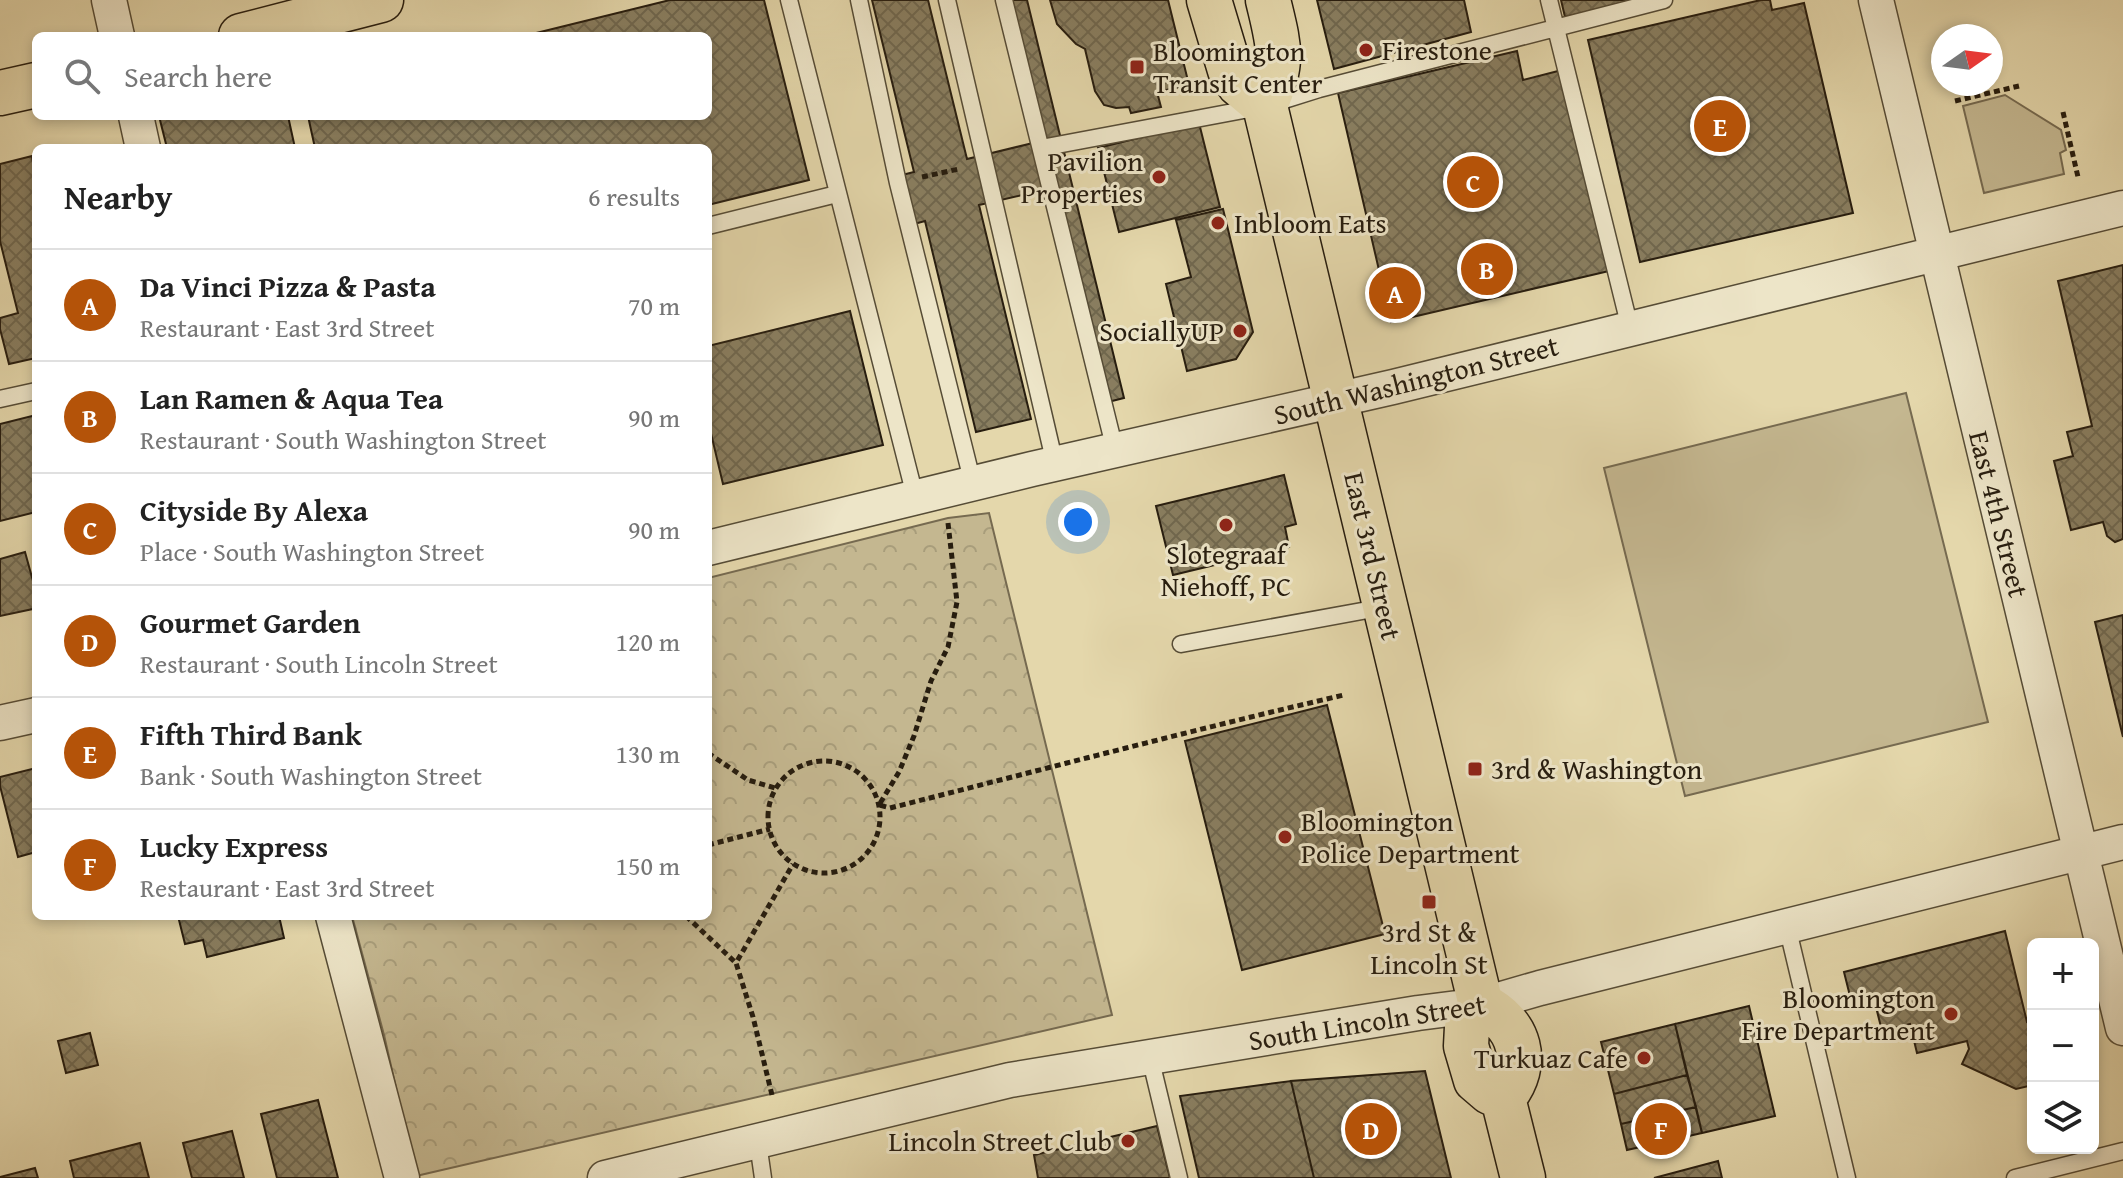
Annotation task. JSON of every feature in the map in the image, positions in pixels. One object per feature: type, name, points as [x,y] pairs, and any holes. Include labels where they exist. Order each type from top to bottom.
[{"type":"main road","points":[[257,32],[381,0]]},
{"type":"main road","points":[[1209,0],[1230,70],[1239,84],[1265,106],[1278,75],[1280,55],[1268,0]]},
{"type":"main road","points":[[0,93],[32,86]]},
{"type":"main road","name":"East 3rd Street","points":[[1265,106],[1481,1005]]},
{"type":"main road","points":[[1481,1005],[1467,1027],[1466,1046],[1476,1080],[1503,1098],[1523,1178]]},
{"type":"street","points":[[109,0],[116,32]]},
{"type":"street","name":"East 4th Street","points":[[1876,0],[2123,1028]]},
{"type":"street","points":[[137,120],[142,144]]},
{"type":"street","name":"South Washington Street","points":[[712,547],[1055,464],[1336,401],[2123,208]]},
{"type":"street","points":[[0,723],[32,716]]},
{"type":"street","name":"South Lincoln Street","points":[[605,1178],[1010,1080],[1481,1005],[2123,842]]},
{"type":"street","points":[[334,920],[402,1178]]},
{"type":"lane","points":[[789,0],[837,194],[944,490]]},
{"type":"lane","points":[[859,0],[898,183],[944,490]]},
{"type":"lane","points":[[947,0],[1055,464]]},
{"type":"lane","points":[[1004,0],[1115,450]]},
{"type":"lane","points":[[1549,0],[1630,328]]},
{"type":"lane","points":[[1041,148],[1265,106],[1319,89],[1664,0]]},
{"type":"lane","points":[[712,225],[837,194]]},
{"type":"lane","points":[[0,399],[32,392]]},
{"type":"lane","points":[[1181,644],[1385,607]]},
{"type":"lane","points":[[1787,926],[1847,1178]]},
{"type":"lane","points":[[1150,1057],[1179,1178]]},
{"type":"lane","points":[[758,1143],[763,1178]]},
{"type":"lane","points":[[2015,1178],[2123,1151]]},
{"type":"path","points":[[1955,101],[2019,86]]},
{"type":"path","points":[[2063,112],[2078,177]]},
{"type":"path","points":[[898,183],[987,162]]},
{"type":"path","points":[[879,805],[899,772],[931,681],[948,647],[957,602],[944,490]]},
{"type":"path","points":[[879,805],[890,808],[1164,737],[1344,695]]},
{"type":"path","points":[[712,756],[748,780],[775,790],[789,773],[806,764],[824,761],[843,764],[859,773],[872,788],[879,805],[880,824],[875,843],[864,858],[848,869],[830,874],[811,872],[793,864],[780,853],[770,829],[770,804],[776,787]]},
{"type":"path","points":[[712,844],[770,829]]},
{"type":"path","points":[[736,963],[793,864]]},
{"type":"path","points":[[690,920],[736,963],[772,1095]]},
{"type":"green space","points":[[2003,96],[2061,130],[2066,150],[2060,153],[2064,174],[1984,193],[1963,106]]},
{"type":"green space","points":[[1906,393],[1988,722],[1685,796],[1604,468]]},
{"type":"green space","points":[[989,513],[1112,1015],[416,1176],[384,1035],[353,920],[712,920],[712,577],[948,518]]},
{"type":"building","points":[[670,0],[764,0],[809,180],[712,204],[712,144],[314,144],[309,120],[712,120],[712,32],[540,32]]},
{"type":"building","points":[[872,0],[928,0],[967,159],[1033,143],[999,0],[1027,0],[1124,398],[1096,405],[1044,190],[979,205],[1031,419],[976,432],[925,221],[914,224],[902,175],[914,172]]},
{"type":"building","name":"Bloomington Transit Center","points":[[1050,0],[1168,0],[1189,85],[1157,92],[1161,107],[1131,113],[1129,107],[1104,105],[1095,91],[1085,49],[1057,24]]},
{"type":"building","name":"Firestone","points":[[1317,0],[1464,0],[1471,32],[1334,69]]},
{"type":"building","points":[[1561,0],[1636,0],[1565,17]]},
{"type":"building","points":[[1770,0],[1772,10],[1804,3],[1853,213],[1640,262],[1588,40]]},
{"type":"building","points":[[1517,51],[1523,80],[1562,70],[1609,271],[1391,322],[1338,93]]},
{"type":"building","points":[[160,120],[289,120],[294,144],[166,144]]},
{"type":"building","name":"Pavilion Properties","points":[[1199,123],[1220,207],[1119,232],[1098,148]]},
{"type":"building","points":[[32,156],[32,359],[9,364],[0,318],[18,313],[0,241],[0,164]]},
{"type":"building","points":[[1223,209],[1253,332],[1236,359],[1187,371],[1166,284],[1191,277],[1176,220]]},
{"type":"building","points":[[2123,265],[2123,539],[2115,542],[2107,536],[2103,522],[2071,530],[2054,461],[2073,456],[2067,432],[2092,426],[2058,281]]},
{"type":"building","points":[[850,311],[883,445],[723,484],[712,438],[712,345]]},
{"type":"building","points":[[32,416],[32,513],[0,521],[0,424]]},
{"type":"building","name":"Slotegraaf Niehoff, PC","points":[[1284,475],[1296,524],[1285,527],[1289,547],[1173,575],[1156,506]]},
{"type":"building","points":[[25,552],[32,577],[32,609],[0,616],[0,559]]},
{"type":"building","points":[[2123,615],[2123,737],[2095,622]]},
{"type":"building","name":"Bloomington Police Department","points":[[1327,705],[1385,934],[1242,970],[1185,741]]},
{"type":"building","points":[[32,769],[32,853],[18,857],[0,777]]},
{"type":"building","points":[[179,920],[280,920],[284,938],[207,957],[203,940],[185,944]]},
{"type":"building","name":"Bloomington Fire Department","points":[[2005,931],[2027,1022],[2027,1086],[2016,1089],[1962,1064],[1969,1049],[1967,1041],[1917,1053],[1910,1024],[1882,1031],[1875,1003],[1853,1008],[1844,972]]},
{"type":"building","points":[[1749,1006],[1775,1116],[1702,1133],[1675,1024]]},
{"type":"building","name":"Turkuaz Cafe","points":[[1675,1024],[1687,1075],[1614,1094],[1601,1042]]},
{"type":"building","points":[[90,1033],[98,1065],[66,1073],[58,1041]]},
{"type":"building","points":[[1425,1071],[1451,1178],[1314,1178],[1291,1081]]},
{"type":"building","points":[[1687,1075],[1696,1107],[1621,1124],[1614,1094]]},
{"type":"building","points":[[1291,1081],[1314,1178],[1199,1178],[1180,1096]]},
{"type":"building","points":[[318,1100],[338,1178],[277,1178],[261,1114]]},
{"type":"building","points":[[1696,1107],[1702,1133],[1627,1150],[1621,1124]]},
{"type":"building","name":"Lincoln Street Club","points":[[1157,1126],[1170,1178],[1038,1178],[1034,1155]]},
{"type":"building","points":[[232,1131],[244,1178],[192,1178],[183,1143]]},
{"type":"building","points":[[140,1143],[149,1178],[74,1178],[70,1161]]},
{"type":"building","points":[[1718,1161],[1722,1178],[1654,1178]]},
{"type":"building","points":[[35,1168],[38,1178],[0,1178],[0,1177]]},
{"type":"place","name":"Firestone","points":[[1366,50]]},
{"type":"place","name":"Bloomington Transit Center","points":[[1137,67]]},
{"type":"place","name":"Fifth Third Bank","points":[[1720,126]]},
{"type":"place","name":"Pavilion Properties","points":[[1159,177]]},
{"type":"place","name":"Cityside By Alexa","points":[[1473,182]]},
{"type":"place","name":"Inbloom Eats","points":[[1218,223]]},
{"type":"place","name":"Lan Ramen & Aqua Tea","points":[[1487,269]]},
{"type":"place","name":"Da Vinci Pizza & Pasta","points":[[1395,293]]},
{"type":"place","name":"SociallyUP","points":[[1240,331]]},
{"type":"place","name":"Slotegraaf Niehoff, PC","points":[[1226,525]]},
{"type":"place","name":"3rd & Washington","points":[[1475,769]]},
{"type":"place","name":"Bloomington Police Department","points":[[1285,837]]},
{"type":"place","name":"3rd St & Lincoln St","points":[[1429,902]]},
{"type":"place","name":"Bloomington Fire Department","points":[[1951,1014]]},
{"type":"place","name":"Turkuaz Cafe","points":[[1644,1058]]},
{"type":"place","name":"Gourmet Garden","points":[[1371,1129]]},
{"type":"place","name":"Lucky Express","points":[[1661,1129]]},
{"type":"place","name":"Lincoln Street Club","points":[[1128,1141]]}]
